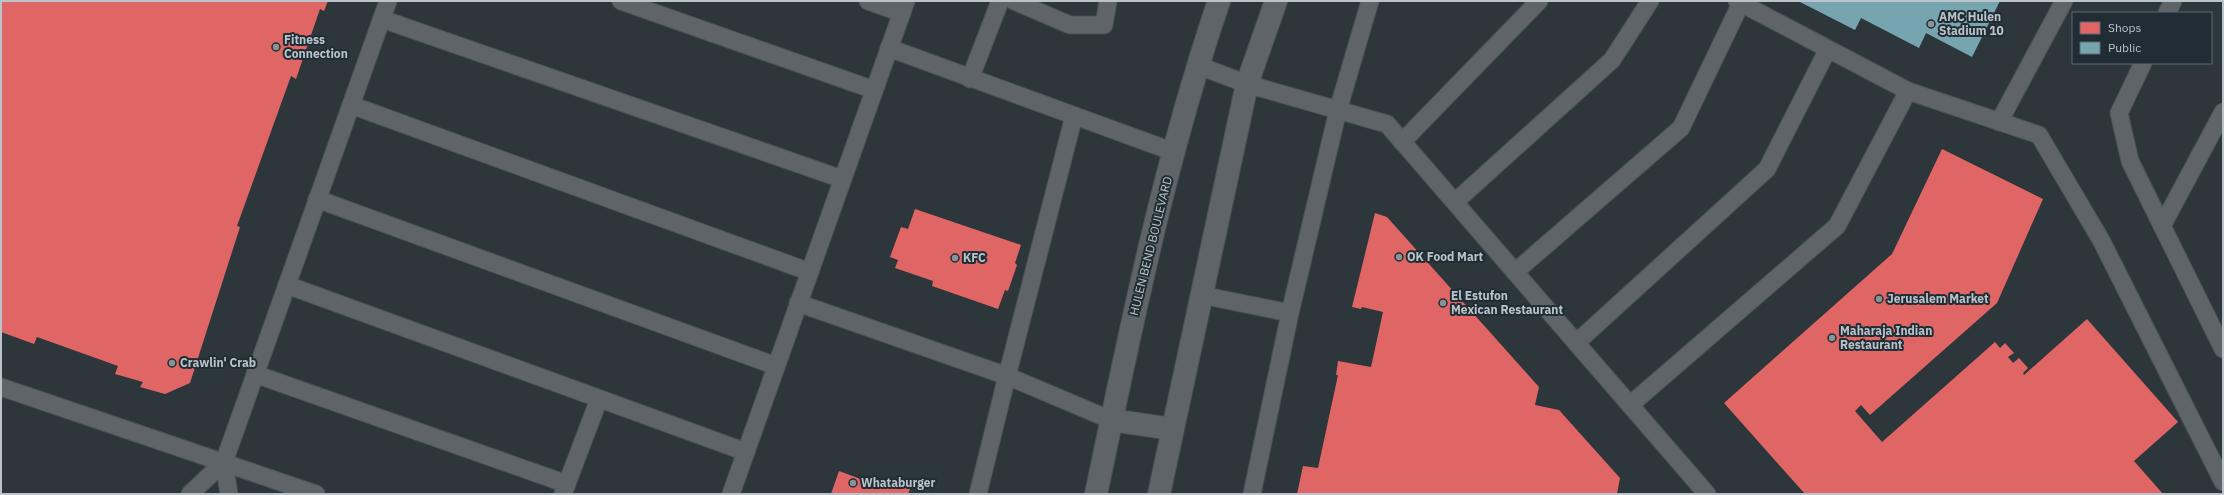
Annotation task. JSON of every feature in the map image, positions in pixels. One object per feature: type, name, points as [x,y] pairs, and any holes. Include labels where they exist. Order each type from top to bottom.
[{"type":"street","name":"HULEN BEND BOULEVARD","points":[[1096,494],[1142,275],[1197,65],[1219,1]]},
{"type":"street","points":[[1159,494],[1247,84],[1276,1]]},
{"type":"street","points":[[1111,420],[1172,429]]},
{"type":"lane","points":[[190,494],[224,462],[388,1]]},
{"type":"lane","points":[[621,1],[874,90]]},
{"type":"lane","points":[[731,494],[904,7],[868,1]]},
{"type":"lane","points":[[970,79],[1000,1]]},
{"type":"lane","points":[[1014,1],[1070,25],[1104,25],[1108,1]]},
{"type":"lane","points":[[1252,494],[1290,313],[1338,110],[1370,1]]},
{"type":"lane","points":[[1402,142],[1539,1]]},
{"type":"lane","points":[[1455,202],[1612,60],[1650,1]]},
{"type":"lane","points":[[1999,122],[2064,1]]},
{"type":"lane","points":[[2168,12],[2173,1]]},
{"type":"lane","points":[[1515,272],[1681,128],[1739,2],[1908,91],[2038,135],[2101,240],[2223,482]]},
{"type":"lane","points":[[382,19],[842,179]]},
{"type":"lane","points":[[889,48],[970,79],[1174,152]]},
{"type":"lane","points":[[1576,343],[1767,169],[1828,49]]},
{"type":"lane","points":[[2143,64],[2119,113],[2130,161],[2223,349]]},
{"type":"lane","points":[[1197,65],[1247,84],[1387,124],[1707,494]]},
{"type":"lane","points":[[1630,405],[1837,226],[1908,91]]},
{"type":"lane","points":[[351,104],[810,272]]},
{"type":"lane","points":[[2162,226],[2223,112]]},
{"type":"lane","points":[[978,494],[1074,116]]},
{"type":"lane","points":[[317,199],[776,366]]},
{"type":"lane","points":[[287,285],[746,452]]},
{"type":"lane","points":[[1201,295],[1290,313]]},
{"type":"lane","points":[[798,303],[1007,376],[1111,420]]},
{"type":"lane","points":[[255,374],[565,489],[599,399]]},
{"type":"lane","points":[[1,388],[316,494]]},
{"type":"lane","points":[[224,462],[229,494]]},
{"type":"building: Shops","points":[[1,1],[328,1],[324,11],[320,9],[296,79],[291,76],[237,226],[240,227],[190,383],[165,394],[140,387],[143,382],[115,374],[118,366],[37,337],[34,344],[1,332]]},
{"type":"building: Shops","points":[[1942,149],[2043,199],[1997,303],[1870,415],[1861,405],[1855,411],[1882,442],[1995,342],[2000,348],[2005,343],[2014,353],[2008,357],[2013,363],[2019,358],[2028,368],[2023,373],[2024,375],[2087,319],[2178,422],[2134,461],[2163,494],[1805,494],[1724,403],[1892,254]]},
{"type":"building: Shops","name":"KFC","points":[[915,209],[1021,245],[1015,263],[1017,265],[1008,291],[1005,290],[998,309],[932,286],[933,281],[895,268],[898,260],[890,257],[901,227],[908,229]]},
{"type":"building: Shops","points":[[1375,213],[1387,217],[1539,387],[1535,405],[1559,410],[1620,478],[1617,494],[1297,494],[1303,466],[1318,468],[1338,375],[1336,375],[1338,361],[1371,367],[1383,312],[1362,307],[1361,309],[1352,307]]},
{"type":"building: Shops","name":"Whataburger","points":[[839,471],[882,487],[884,479],[910,489],[908,494],[831,494]]},
{"type":"building: Public","name":"AMC Hulen Stadium 10","points":[[1798,1],[2000,1],[1972,57],[1926,33],[1919,48],[1861,18],[1855,30]]},
{"type":"place","name":"AMC Hulen Stadium 10","points":[[1931,24]]},
{"type":"place","name":"Fitness Connection","points":[[276,47]]},
{"type":"place","name":"OK Food Mart","points":[[1399,257]]},
{"type":"place","name":"KFC","points":[[955,258]]},
{"type":"place","name":"Jerusalem Market","points":[[1879,299]]},
{"type":"place","name":"El Estufon Mexican Restaurant","points":[[1443,303]]},
{"type":"place","name":"Maharaja Indian Restaurant","points":[[1832,338]]},
{"type":"place","name":"Crawlin' Crab","points":[[172,363]]},
{"type":"place","name":"Whataburger","points":[[853,483]]}]
